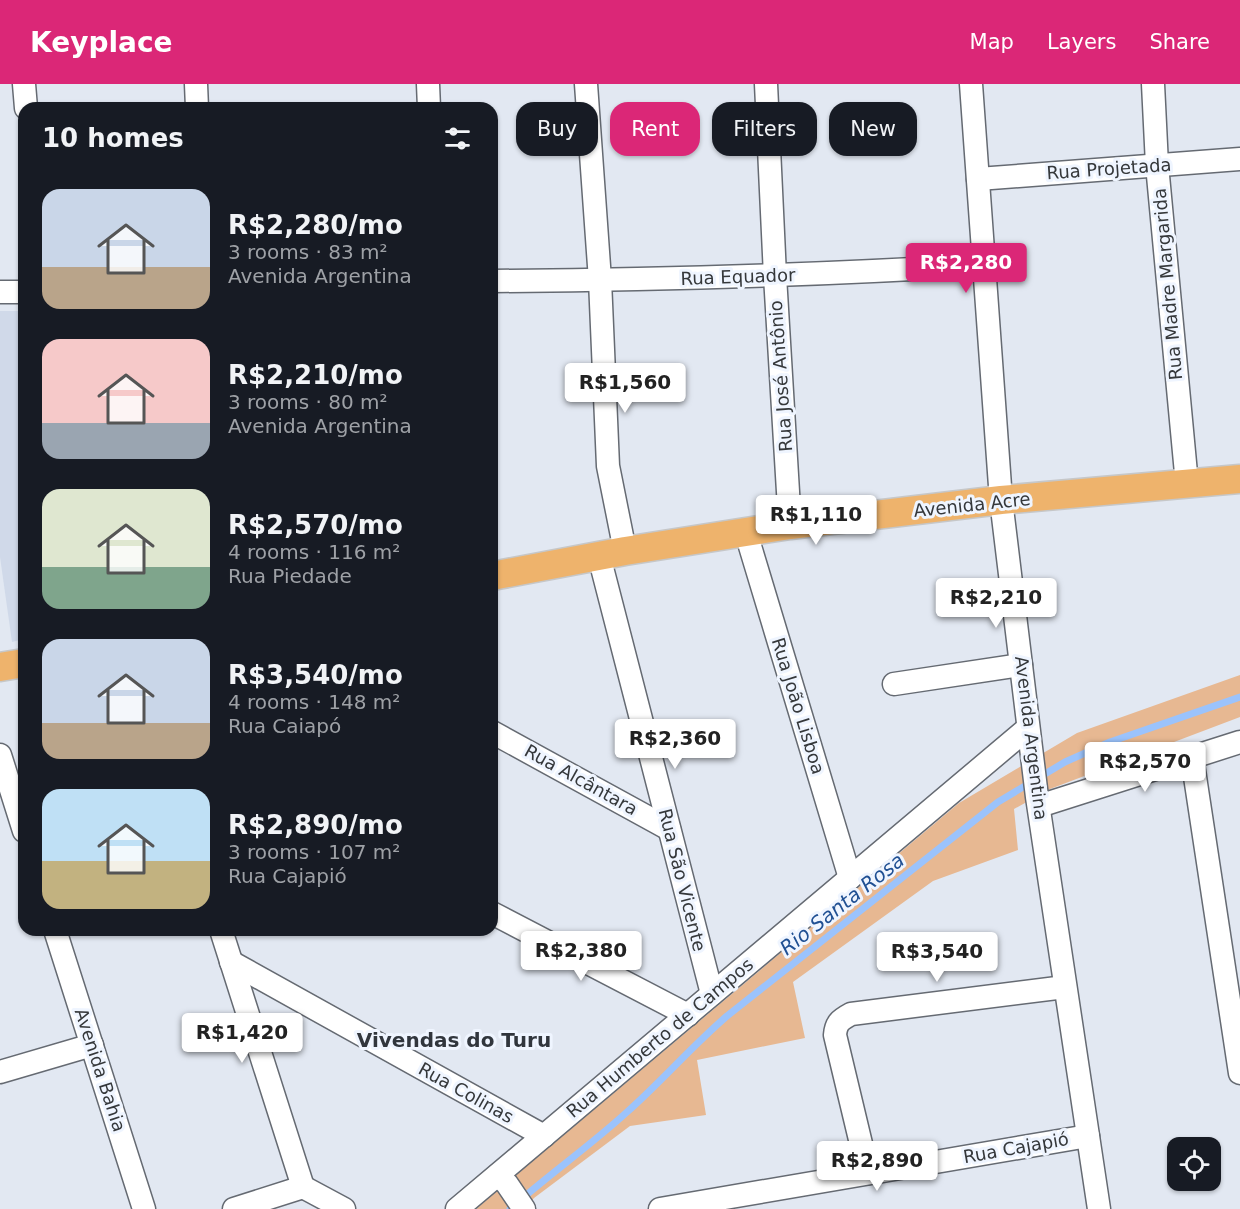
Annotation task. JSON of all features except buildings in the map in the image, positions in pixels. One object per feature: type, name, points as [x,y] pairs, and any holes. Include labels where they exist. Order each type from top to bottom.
[{"type":"main road","name":"Avenida Acre","points":[[498,575],[790,525],[1001,501],[1240,479]]},
{"type":"main road","points":[[0,667],[18,664]]},
{"type":"street","points":[[24,84],[26,102]]},
{"type":"street","points":[[196,84],[197,102]]},
{"type":"street","points":[[428,84],[429,102]]},
{"type":"street","name":"Rua São Vicente","points":[[586,84],[600,280],[612,554],[669,829],[712,994]]},
{"type":"street","name":"Rua José Antônio","points":[[766,84],[790,525]]},
{"type":"street","name":"Avenida Argentina","points":[[971,84],[1001,501],[1038,802],[1099,1209]]},
{"type":"street","name":"Rua Madre Margarida","points":[[1153,84],[1157,165],[1187,484]]},
{"type":"street","name":"Rua Projetada","points":[[978,179],[1240,159]]},
{"type":"street","name":"Rua Equador","points":[[498,281],[775,276],[984,265]]},
{"type":"street","points":[[0,292],[18,292]]},
{"type":"street","name":"Rua João Lisboa","points":[[746,533],[850,878]]},
{"type":"street","points":[[894,684],[1021,665]]},
{"type":"street","name":"Rua Humberto de Campos","points":[[458,1209],[503,1179],[544,1136],[1028,728]]},
{"type":"street","name":"Rua Alcântara","points":[[498,735],[669,829]]},
{"type":"street","points":[[1038,802],[1240,742]]},
{"type":"street","points":[[0,754],[18,812]]},
{"type":"street","points":[[1192,757],[1240,1073]]},
{"type":"street","points":[[498,916],[688,1015]]},
{"type":"street","name":"Avenida Bahia","points":[[57,936],[144,1209]]},
{"type":"street","points":[[223,936],[303,1186],[344,1209]]},
{"type":"street","name":"Rua Colinas","points":[[231,962],[544,1136]]},
{"type":"street","points":[[868,1173],[835,1035],[836,1026],[840,1020],[851,1014],[1065,987]]},
{"type":"street","points":[[0,1072],[92,1045]]},
{"type":"street","name":"Rua Cajapió","points":[[660,1209],[1088,1136]]},
{"type":"street","points":[[503,1179],[524,1209]]},
{"type":"street","points":[[234,1209],[303,1186]]},
{"type":"shaded area","points":[[0,311],[18,311],[18,640],[12,642],[0,557]]},
{"type":"shaded area","points":[[1240,675],[1240,717],[1050,789],[1014,809],[1018,850],[933,881],[793,982],[805,1038],[697,1060],[706,1115],[630,1126],[534,1198],[525,1209],[476,1209],[959,803],[1077,733]]},
{"type":"waterway","name":"Rio Santa Rosa","points":[[510,1209],[613,1125],[727,1016],[998,802],[1065,762],[1110,742],[1240,697]]},
{"type":"district","name":"Vivendas do Turu","points":[[454,1040]]}]
